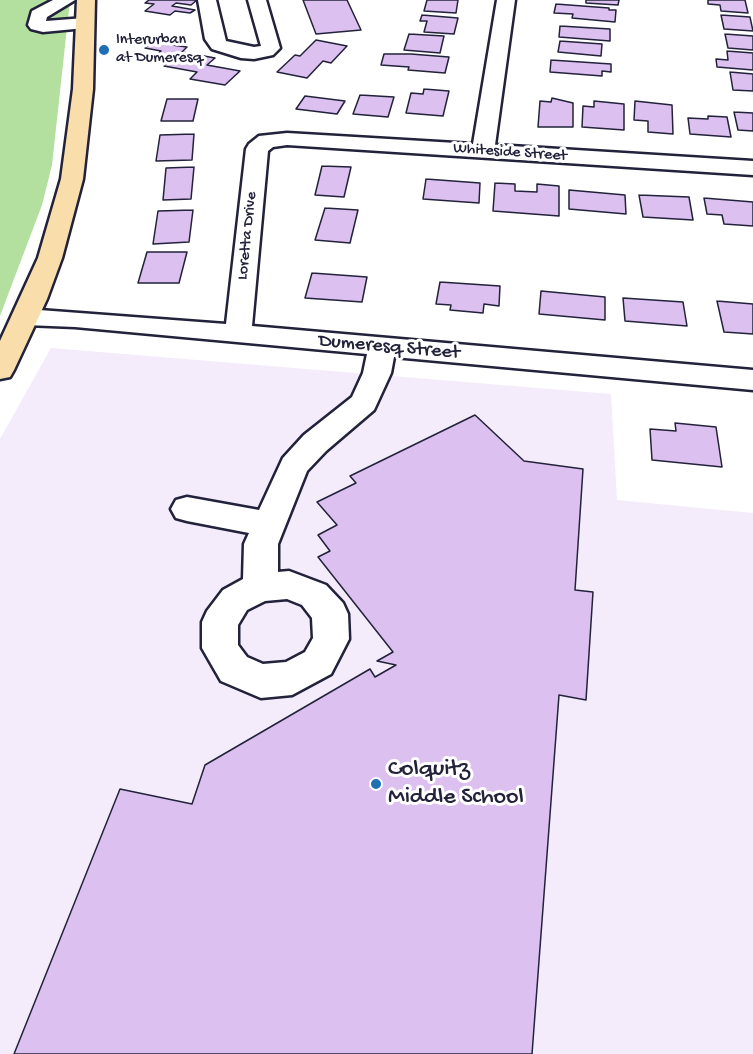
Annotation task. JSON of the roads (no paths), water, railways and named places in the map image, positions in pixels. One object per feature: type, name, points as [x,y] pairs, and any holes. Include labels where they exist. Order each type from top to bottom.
[{"type":"main road","points":[[0,370],[26,317],[50,258],[72,179],[83,89],[86,0]]},
{"type":"street","points":[[66,0],[38,15],[37,25],[43,27],[85,24]]},
{"type":"street","points":[[207,0],[214,39],[219,45],[241,52],[254,53],[271,48],[257,0]]},
{"type":"street","points":[[483,151],[506,0]]},
{"type":"street","name":"Whiteside Street","points":[[267,141],[287,139],[753,168]]},
{"type":"street","name":"Loretta Drive","points":[[238,335],[257,149],[267,141]]},
{"type":"street","name":"Dumeresq Street","points":[[26,317],[75,319],[753,380]]},
{"type":"street","points":[[260,587],[261,544],[294,466],[315,443],[364,403],[377,373],[382,348]]},
{"type":"street","points":[[188,509],[269,524]]},
{"type":"place","name":"Interurban at Dumeresq","points":[[104,50]]},
{"type":"place","name":"Colquitz Middle School","points":[[376,784]]}]
